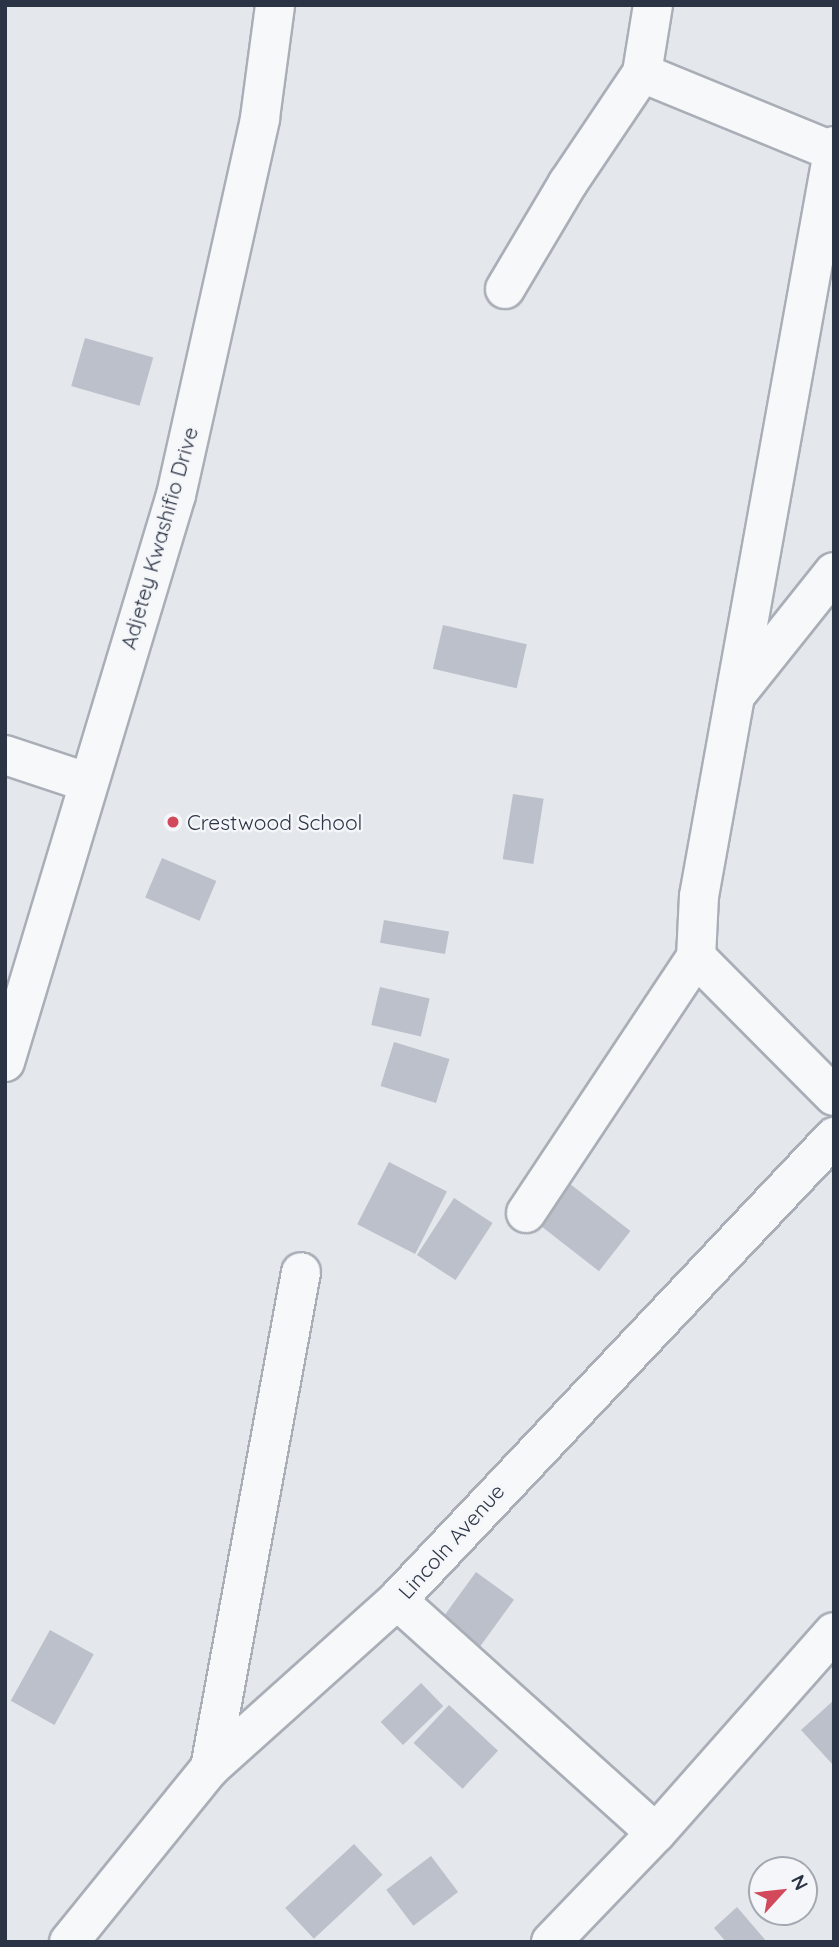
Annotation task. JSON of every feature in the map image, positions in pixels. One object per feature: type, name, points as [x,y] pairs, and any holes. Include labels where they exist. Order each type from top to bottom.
[{"type":"street","name":"Adjetey Kwashifio Drive","points":[[5,1062],[86,782],[176,495],[260,118],[275,5]]},
{"type":"street","points":[[505,289],[568,183],[642,73],[653,5]]},
{"type":"street","points":[[526,1213],[696,957],[699,896],[833,149],[642,73]]},
{"type":"street","points":[[735,696],[834,572]]},
{"type":"street","points":[[5,755],[86,782]]},
{"type":"street","points":[[696,957],[834,1096]]},
{"type":"street","name":"Lincoln Avenue","points":[[69,1942],[211,1768],[397,1600],[625,1354],[834,1138]]},
{"type":"street","points":[[211,1768],[301,1272]]},
{"type":"street","points":[[397,1600],[656,1833]]},
{"type":"street","points":[[551,1942],[656,1833],[834,1632]]},
{"type":"building","points":[[85,338],[153,358],[139,406],[71,386]]},
{"type":"building","points":[[443,625],[527,644],[517,688],[433,669]]},
{"type":"building","points":[[513,794],[544,799],[533,864],[503,859]]},
{"type":"building","points":[[162,858],[216,881],[200,921],[145,898]]},
{"type":"building","points":[[384,920],[449,931],[445,954],[380,943]]},
{"type":"building","points":[[380,987],[430,998],[421,1036],[371,1025]]},
{"type":"building","points":[[394,1042],[449,1059],[436,1103],[381,1086]]},
{"type":"building","points":[[389,1162],[447,1192],[415,1254],[357,1224]]},
{"type":"building","points":[[565,1180],[630,1231],[599,1271],[534,1220]]},
{"type":"building","points":[[454,1198],[493,1223],[456,1280],[417,1255]]},
{"type":"building","points":[[476,1572],[514,1600],[474,1655],[436,1627]]},
{"type":"building","points":[[50,1630],[94,1654],[54,1725],[11,1701]]},
{"type":"building","points":[[421,1683],[443,1706],[403,1745],[381,1722]]},
{"type":"building","points":[[834,1700],[834,1766],[801,1730]]},
{"type":"building","points":[[449,1705],[498,1751],[463,1789],[414,1743]]},
{"type":"building","points":[[354,1844],[383,1875],[314,1939],[285,1908]]},
{"type":"building","points":[[431,1856],[458,1892],[413,1926],[386,1890]]},
{"type":"building","points":[[737,1907],[748,1920],[748,1926],[753,1926],[767,1942],[726,1942],[714,1928]]},
{"type":"place","name":"Crestwood School","points":[[173,822]]}]
